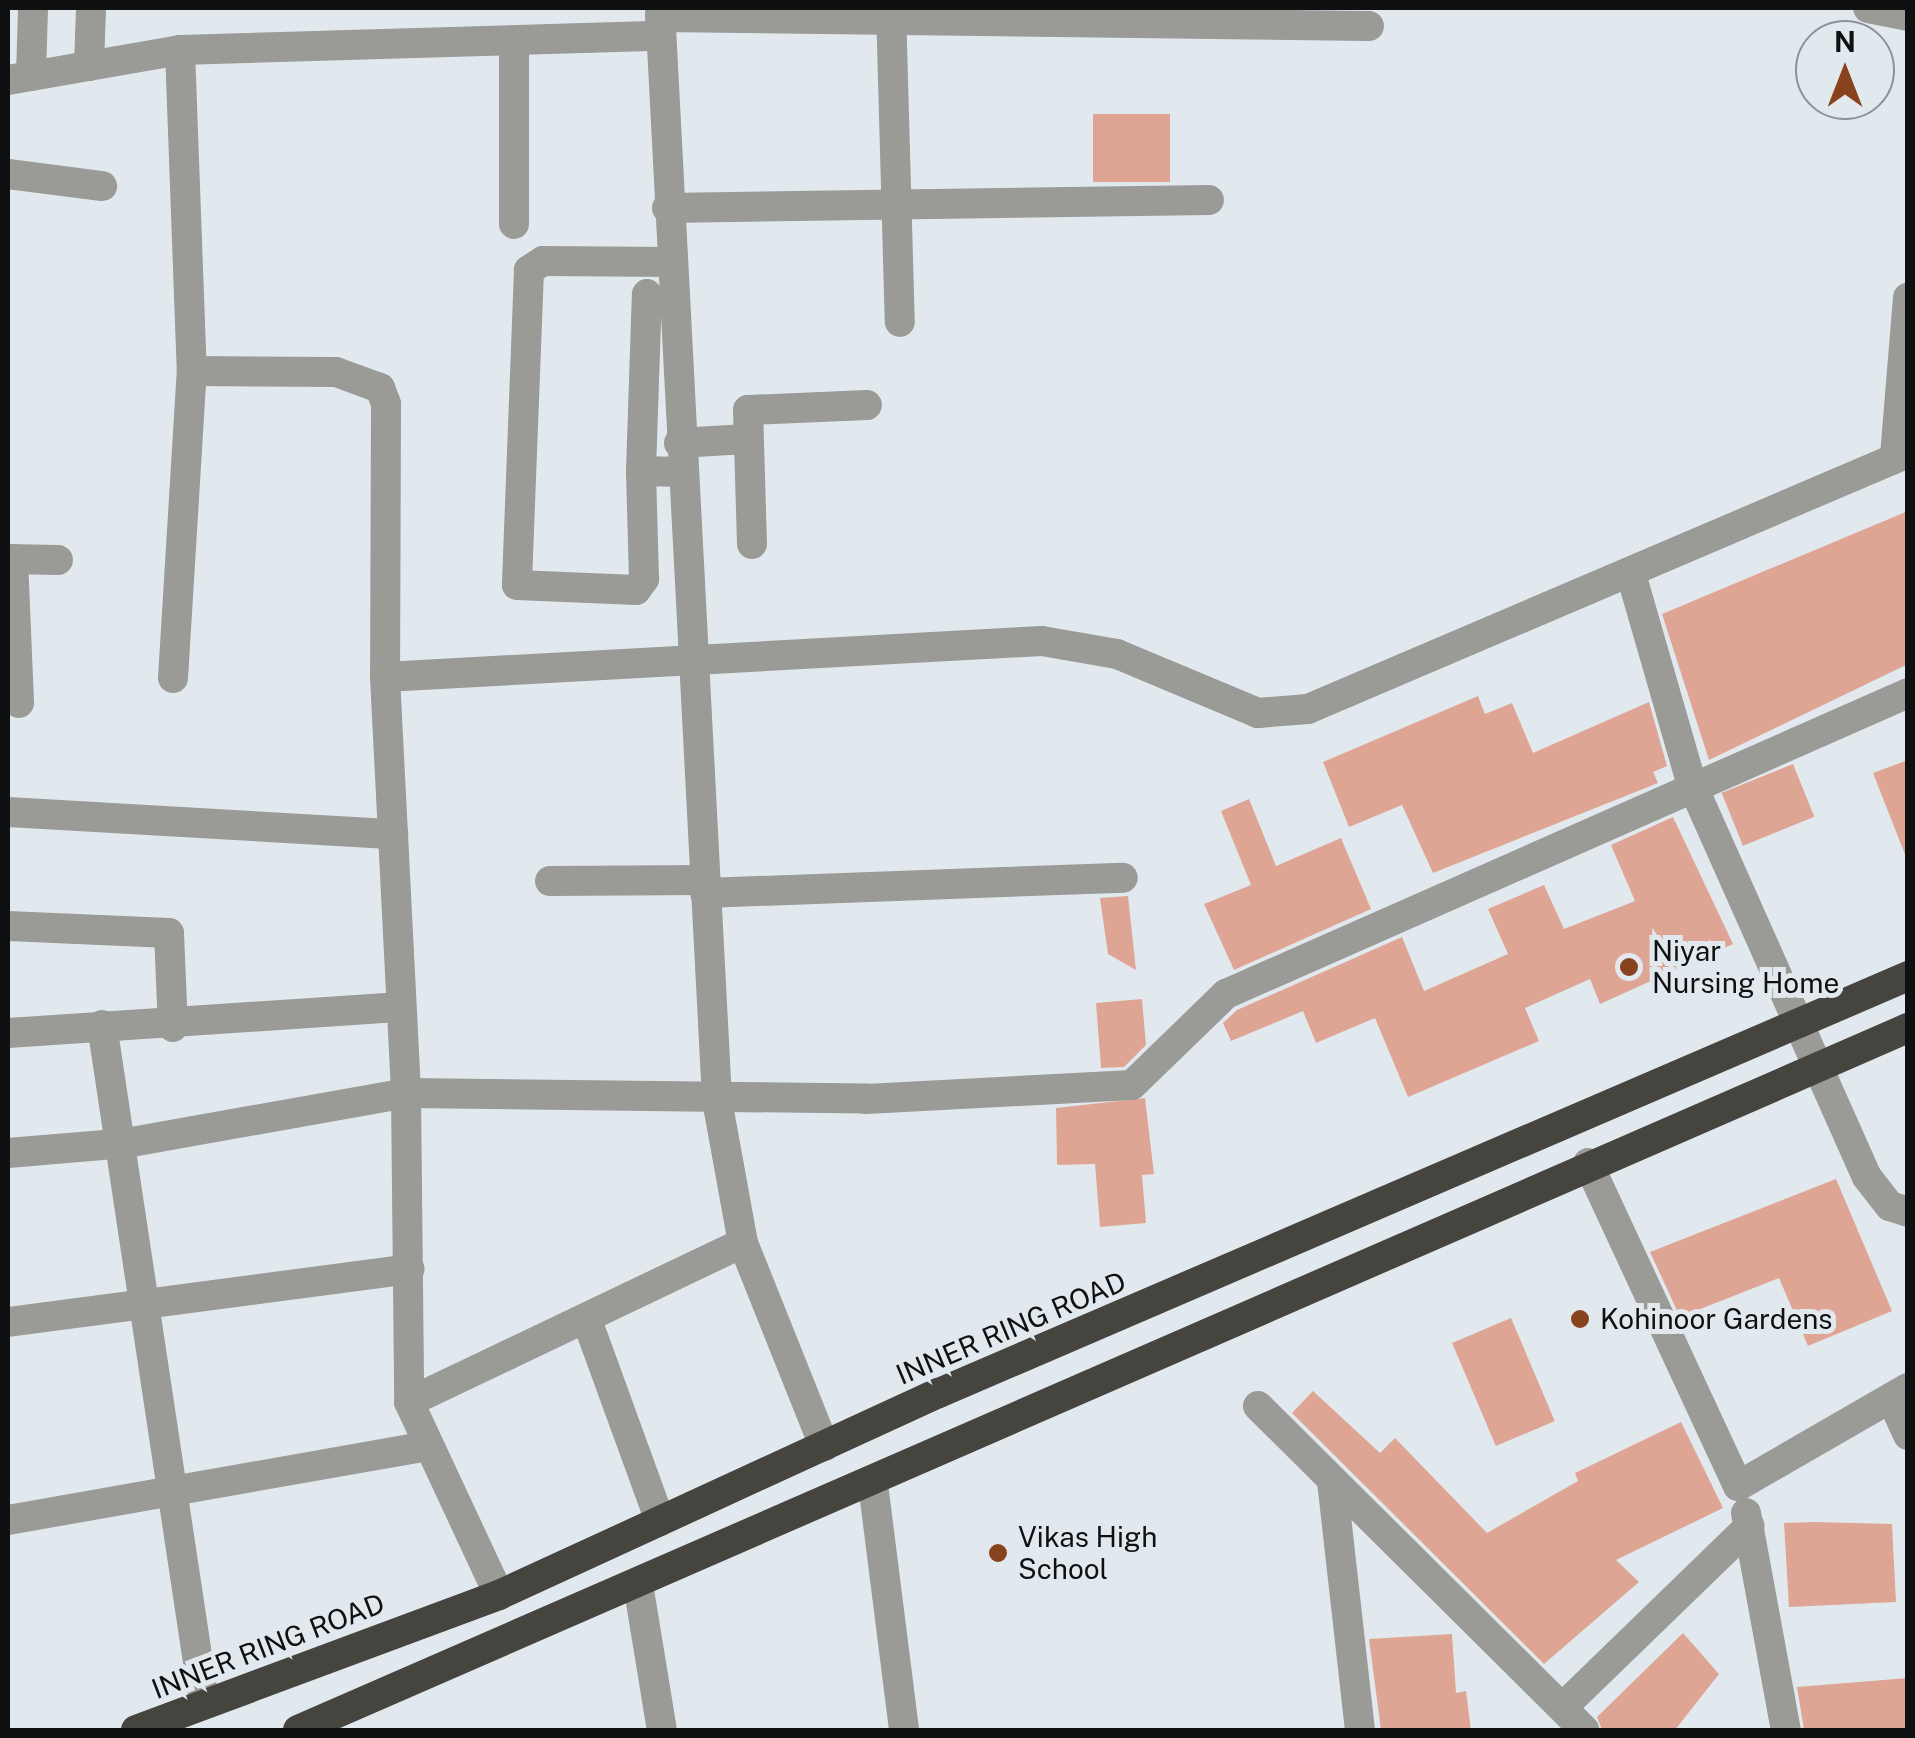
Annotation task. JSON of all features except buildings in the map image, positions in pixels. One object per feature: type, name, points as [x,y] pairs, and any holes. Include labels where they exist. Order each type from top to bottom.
[{"type":"highway","name":"INNER RING ROAD","points":[[136,1730],[499,1595],[824,1446],[1796,1020],[1908,976]]},
{"type":"highway","points":[[298,1730],[873,1484],[1821,1061],[1908,1028]]},
{"type":"street","points":[[32,8],[20,78],[180,50],[514,43],[660,20],[891,13],[1369,26]]},
{"type":"street","points":[[89,66],[91,8]]},
{"type":"street","points":[[1868,8],[1908,16]]},
{"type":"street","points":[[891,13],[900,322]]},
{"type":"street","points":[[660,20],[671,262],[654,294],[643,358],[644,580],[636,590],[517,585],[529,270],[543,261],[671,262]]},
{"type":"street","points":[[514,43],[514,224]]},
{"type":"street","points":[[173,678],[192,371],[180,50]]},
{"type":"street","points":[[8,174],[102,186]]},
{"type":"street","points":[[667,208],[1208,200]]},
{"type":"street","points":[[654,294],[675,359],[717,1100],[743,1243],[824,1446]]},
{"type":"street","points":[[385,677],[690,655],[1042,642],[1117,654],[1258,713],[1308,709],[1631,574],[1901,454],[1908,298]]},
{"type":"street","points":[[643,358],[675,359]]},
{"type":"street","points":[[192,371],[336,372],[380,388],[385,677],[406,1092],[408,1402],[499,1595]]},
{"type":"street","points":[[752,544],[748,410],[766,404],[867,404]]},
{"type":"street","points":[[641,470],[746,439]]},
{"type":"street","points":[[19,703],[10,559],[58,560]]},
{"type":"street","points":[[1631,574],[1691,782],[1796,1020],[1821,1061],[1867,1177],[1890,1206],[1908,1212]]},
{"type":"street","points":[[8,1154],[126,1143],[406,1092],[717,1100],[1132,1085],[1169,1057],[1191,1021],[1226,994],[1691,782],[1908,693]]},
{"type":"street","points":[[8,812],[393,834]]},
{"type":"street","points":[[550,881],[704,886],[1124,878]]},
{"type":"street","points":[[8,926],[169,933],[173,1027]]},
{"type":"street","points":[[8,1033],[102,1025],[173,1027],[401,1007]]},
{"type":"street","points":[[102,1025],[126,1143],[170,1494],[204,1702]]},
{"type":"street","points":[[1588,1163],[1738,1486],[1750,1526],[1786,1730]]},
{"type":"street","points":[[408,1402],[588,1322],[743,1243]]},
{"type":"street","points":[[8,1322],[410,1269]]},
{"type":"street","points":[[588,1322],[660,1521]]},
{"type":"street","points":[[1738,1486],[1899,1393],[1908,1435]]},
{"type":"street","points":[[1258,1406],[1565,1705],[1584,1730]]},
{"type":"street","points":[[8,1520],[426,1446]]},
{"type":"street","points":[[1332,1481],[1360,1730]]},
{"type":"street","points":[[873,1484],[904,1730]]},
{"type":"street","points":[[1565,1705],[1750,1526]]},
{"type":"street","points":[[638,1584],[662,1730]]},
{"type":"place","name":"Niyar Nursing Home","points":[[1629,967]]},
{"type":"place","name":"Kohinoor Gardens","points":[[1580,1319]]},
{"type":"place","name":"Vikas High School","points":[[998,1553]]}]
